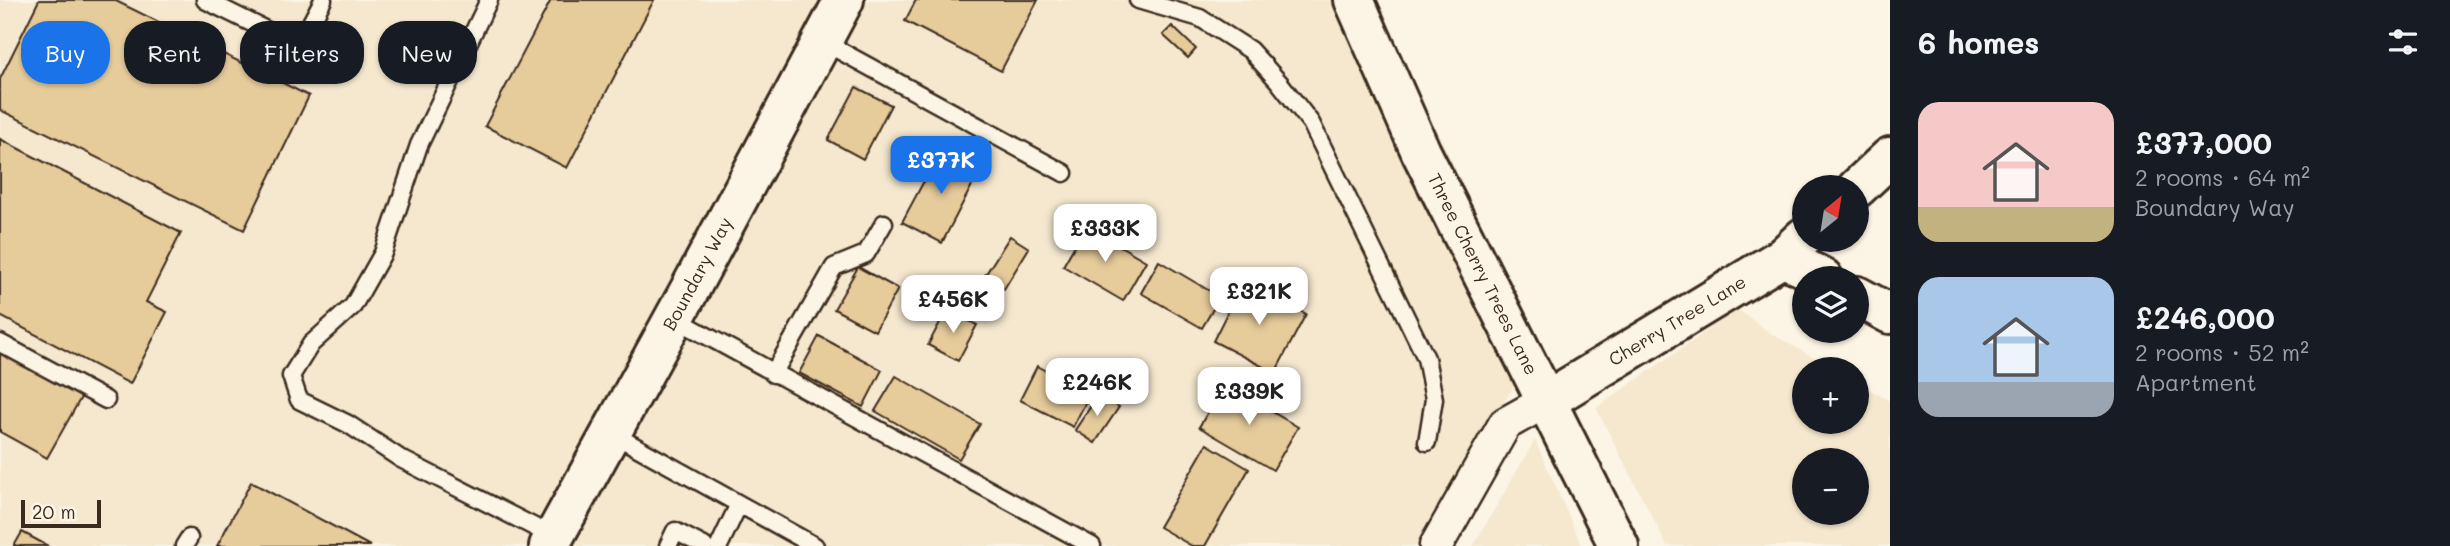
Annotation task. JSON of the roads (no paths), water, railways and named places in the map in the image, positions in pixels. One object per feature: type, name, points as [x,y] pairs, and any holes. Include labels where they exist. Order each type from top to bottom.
[{"type":"street","name":"Boundary Way","points":[[552,542],[844,0]]},
{"type":"street","name":"Three Cherry Trees Lane","points":[[1354,0],[1421,152],[1619,546]]},
{"type":"street","points":[[1869,177],[1890,157]]},
{"type":"street","name":"Cherry Tree Lane","points":[[1546,401],[1792,248]]},
{"type":"street","points":[[1799,252],[1812,266]]},
{"type":"street","points":[[1869,303],[1890,314]]},
{"type":"street","points":[[1436,546],[1504,424],[1546,401]]},
{"type":"lane","points":[[205,0],[288,41],[296,42],[305,34],[323,0]]},
{"type":"lane","points":[[489,0],[419,145],[383,253],[353,306],[311,344],[291,376],[299,400],[348,424],[401,459],[552,542]]},
{"type":"lane","points":[[1138,0],[1200,19],[1250,50],[1311,123],[1426,358],[1434,399],[1427,442]]},
{"type":"lane","points":[[821,41],[1064,173]]},
{"type":"lane","points":[[773,374],[834,267],[866,254],[884,223]]},
{"type":"lane","points":[[674,318],[1091,546]]},
{"type":"lane","points":[[0,343],[106,400]]},
{"type":"lane","points":[[611,433],[815,546]]},
{"type":"lane","points":[[719,546],[739,504]]},
{"type":"lane","points":[[668,546],[675,531],[704,546]]}]
